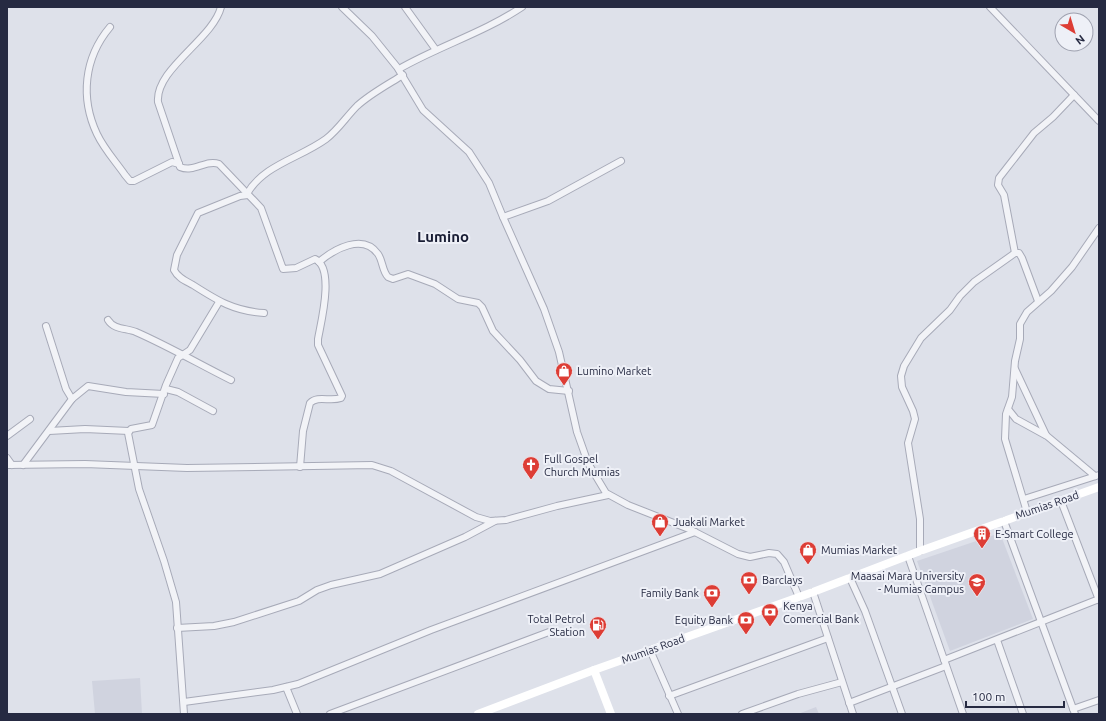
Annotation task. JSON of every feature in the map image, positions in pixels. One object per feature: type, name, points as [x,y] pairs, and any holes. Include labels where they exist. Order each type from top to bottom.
[{"type":"street","points":[[221,7],[216,22],[167,76],[158,92],[158,102],[179,164],[182,168],[210,162],[218,163],[247,195],[255,200],[264,215],[283,269],[296,268],[315,259],[322,266],[326,294],[318,345],[342,396],[341,398],[335,400],[316,399],[310,403],[303,430],[300,467]]},
{"type":"street","points":[[342,7],[372,36],[399,69],[423,110],[458,140],[474,157],[490,183],[503,217],[544,309],[559,352],[577,432],[584,453],[602,488],[608,495],[628,506],[695,532],[742,555],[750,557],[769,553],[777,554],[784,562],[799,597]]},
{"type":"street","points":[[405,7],[436,50]]},
{"type":"street","points":[[399,69],[436,50],[485,30],[522,7]]},
{"type":"street","points":[[990,7],[1099,121]]},
{"type":"street","points":[[110,27],[100,40],[95,50],[87,78],[88,105],[97,134],[130,181],[134,181],[172,162],[179,164]]},
{"type":"street","points":[[247,195],[253,184],[262,177],[285,160],[324,140],[336,130],[358,106],[403,75]]},
{"type":"street","points":[[1015,253],[1004,195],[998,185],[999,178],[1034,133],[1053,118],[1074,95]]},
{"type":"street","points":[[503,217],[548,201],[621,161]]},
{"type":"street","points":[[247,195],[240,196],[198,212],[175,260],[174,270],[176,274],[219,302],[249,312],[264,313]]},
{"type":"street","points":[[1027,512],[1005,439],[1008,409],[1013,393],[1021,320],[1027,312],[1051,290],[1072,267],[1099,228]]},
{"type":"street","points":[[319,262],[336,250],[350,245],[360,244],[369,246],[378,254],[388,278],[393,279],[408,274],[435,284],[458,298],[478,303],[482,307],[493,331],[520,360],[536,381],[548,389],[569,391]]},
{"type":"street","points":[[1015,253],[1019,253],[1022,258],[1038,301]]},
{"type":"street","points":[[920,550],[920,520],[908,443],[915,419],[902,387],[901,376],[904,366],[922,338],[950,310],[960,296],[974,282],[1015,253]]},
{"type":"street","points":[[49,431],[85,429],[129,431],[132,429],[152,426],[178,358],[190,350],[219,302]]},
{"type":"street","points":[[108,320],[114,326],[132,330],[147,336],[231,380]]},
{"type":"street","points":[[46,326],[66,388],[72,399]]},
{"type":"street","points":[[1015,368],[1048,436]]},
{"type":"street","points":[[23,465],[72,399],[90,385],[126,392],[178,392],[213,411]]},
{"type":"street","points":[[1008,409],[1016,419],[1048,436],[1097,475]]},
{"type":"street","points":[[7,436],[30,419]]},
{"type":"street","points":[[129,431],[140,489],[176,602],[184,714]]},
{"type":"street","points":[[7,458],[10,465],[85,464],[136,467],[300,467],[353,464],[380,467],[414,483],[476,517],[495,521],[506,520],[557,506],[608,495]]},
{"type":"street","points":[[1024,499],[1097,475]]},
{"type":"street","name":"Mumias Road","points":[[478,714],[594,670],[813,592],[908,556],[920,550],[1099,487]]},
{"type":"street","points":[[849,703],[892,687],[997,640],[1099,600],[1061,500]]},
{"type":"street","points":[[177,628],[214,626],[234,622],[299,601],[331,585],[380,574],[465,538],[495,521]]},
{"type":"street","points":[[1004,521],[1074,711],[1099,700]]},
{"type":"street","points":[[184,702],[286,687],[431,630],[695,532]]},
{"type":"street","points":[[908,556],[963,714]]},
{"type":"street","points":[[850,578],[865,611],[902,714]]},
{"type":"street","points":[[813,592],[853,714]]},
{"type":"street","points":[[330,714],[549,632]]},
{"type":"street","points":[[669,696],[828,638]]},
{"type":"street","points":[[997,640],[1023,714]]},
{"type":"street","points":[[650,650],[678,714]]},
{"type":"street","points":[[594,670],[610,714]]},
{"type":"street","points":[[742,714],[798,694],[842,682]]},
{"type":"street","points":[[286,687],[297,714]]},
{"type":"shaded area","name":"Maasai Mara University - Mumias Campus","points":[[1000,533],[1033,619],[950,651],[917,561]]},
{"type":"shaded area","points":[[140,678],[142,714],[95,714],[92,681]]},
{"type":"shaded area","points":[[816,707],[819,714],[798,714]]},
{"type":"place","name":"Lumino Market","points":[[564,386]]},
{"type":"place","name":"Full Gospel Church Mumias","points":[[531,480]]},
{"type":"place","name":"Juakali Market","points":[[660,537]]},
{"type":"place","name":"E-Smart College","points":[[982,549]]},
{"type":"place","name":"Mumias Market","points":[[808,565]]},
{"type":"place","name":"Barclays","points":[[749,595]]},
{"type":"place","name":"Maasai Mara University - Mumias Campus","points":[[977,597]]},
{"type":"place","name":"Family Bank","points":[[712,608]]},
{"type":"place","name":"Kenya Comercial Bank","points":[[770,627]]},
{"type":"place","name":"Equity Bank","points":[[746,635]]},
{"type":"place","name":"Total Petrol Station","points":[[598,640]]},
{"type":"district","name":"Lumino","points":[[443,236]]}]
